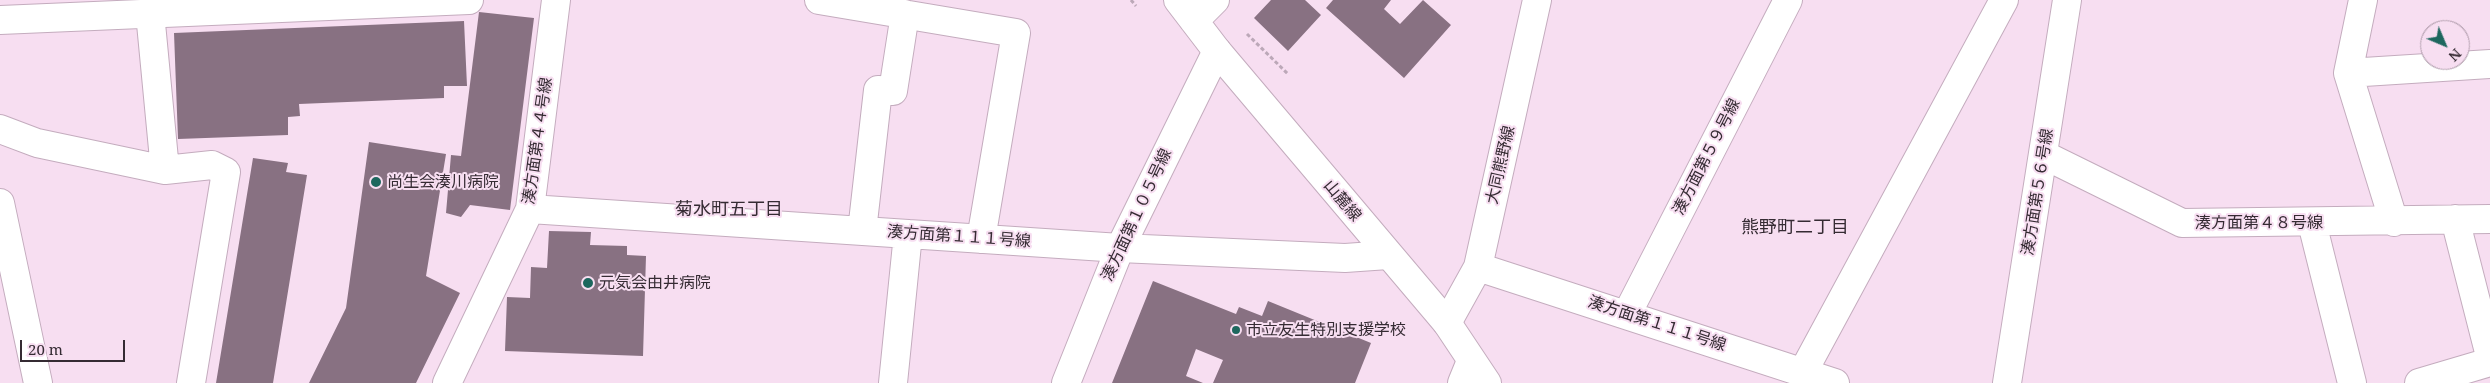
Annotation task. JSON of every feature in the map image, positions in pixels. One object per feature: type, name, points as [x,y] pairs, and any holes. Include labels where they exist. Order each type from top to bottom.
[{"type":"street","points":[[0,20],[469,0]]},
{"type":"street","name":"湊方面第４４号線","points":[[447,383],[530,209],[556,0]]},
{"type":"street","points":[[819,0],[892,8],[1016,33],[981,239]]},
{"type":"street","name":"山麓線","points":[[1178,0],[1217,51],[1447,323],[1466,372],[1488,383]]},
{"type":"street","points":[[1194,21],[1215,0]]},
{"type":"street","name":"大同熊野線","points":[[1447,323],[1478,266],[1538,0]]},
{"type":"street","name":"湊方面第５９号線","points":[[1626,314],[1788,0]]},
{"type":"street","points":[[1803,372],[2004,0]]},
{"type":"street","name":"湊方面第５６号線","points":[[2007,383],[2067,0]]},
{"type":"street","points":[[2363,0],[2348,73],[2394,222]]},
{"type":"street","points":[[862,231],[878,90],[893,91],[892,8]]},
{"type":"street","points":[[150,13],[165,170]]},
{"type":"street","name":"湊方面第１０５号線","points":[[1066,383],[1120,248],[1217,51]]},
{"type":"street","points":[[2348,73],[2490,64]]},
{"type":"street","points":[[0,129],[37,143],[165,170],[212,165],[226,172],[191,383]]},
{"type":"street","name":"湊方面第４８号線","points":[[2044,155],[2182,224],[2490,219]]},
{"type":"street","points":[[0,203],[38,383]]},
{"type":"street","name":"湊方面第１１１号線","points":[[530,209],[1120,248],[1345,258],[1388,255]]},
{"type":"street","points":[[2455,220],[2490,356]]},
{"type":"street","points":[[2312,222],[2352,383]]},
{"type":"street","points":[[894,383],[908,234]]},
{"type":"street","name":"湊方面第１１１号線","points":[[1478,266],[1835,383]]},
{"type":"street","points":[[2416,382],[2490,362]]},
{"type":"path","points":[[1130,0],[1136,6]]},
{"type":"path","points":[[1243,30],[1288,74]]},
{"type":"building","points":[[1271,0],[1305,0],[1321,15],[1288,51],[1254,18]]},
{"type":"building","points":[[1333,0],[1391,0],[1384,9],[1400,24],[1423,0],[1451,25],[1404,78],[1326,8]]},
{"type":"building","points":[[479,12],[534,18],[510,210],[470,205],[461,217],[446,213],[451,155],[461,156]]},
{"type":"building","points":[[464,21],[467,86],[444,86],[444,98],[299,104],[300,116],[288,117],[288,135],[178,139],[174,33]]},
{"type":"building","points":[[369,142],[446,154],[426,276],[460,293],[416,383],[309,383],[346,308]]},
{"type":"building","points":[[253,158],[288,163],[286,172],[307,175],[273,383],[216,383]]},
{"type":"building","name":"元気会由井病院","points":[[549,231],[591,232],[590,245],[627,246],[627,255],[646,256],[643,356],[505,351],[507,297],[530,298],[531,267],[547,268]]},
{"type":"building","name":"市立友生特別支援学校","points":[[1153,281],[1236,314],[1239,307],[1262,316],[1268,301],[1371,343],[1355,383],[1213,383],[1223,360],[1196,349],[1186,376],[1203,383],[1112,383]]},
{"type":"place","name":"尚生会湊川病院","points":[[376,182]]},
{"type":"place","name":"元気会由井病院","points":[[588,283]]},
{"type":"place","name":"市立友生特別支援学校","points":[[1236,330]]},
{"type":"district","name":"菊水町五丁目","points":[[729,210]]},
{"type":"district","name":"熊野町二丁目","points":[[1795,228]]}]
